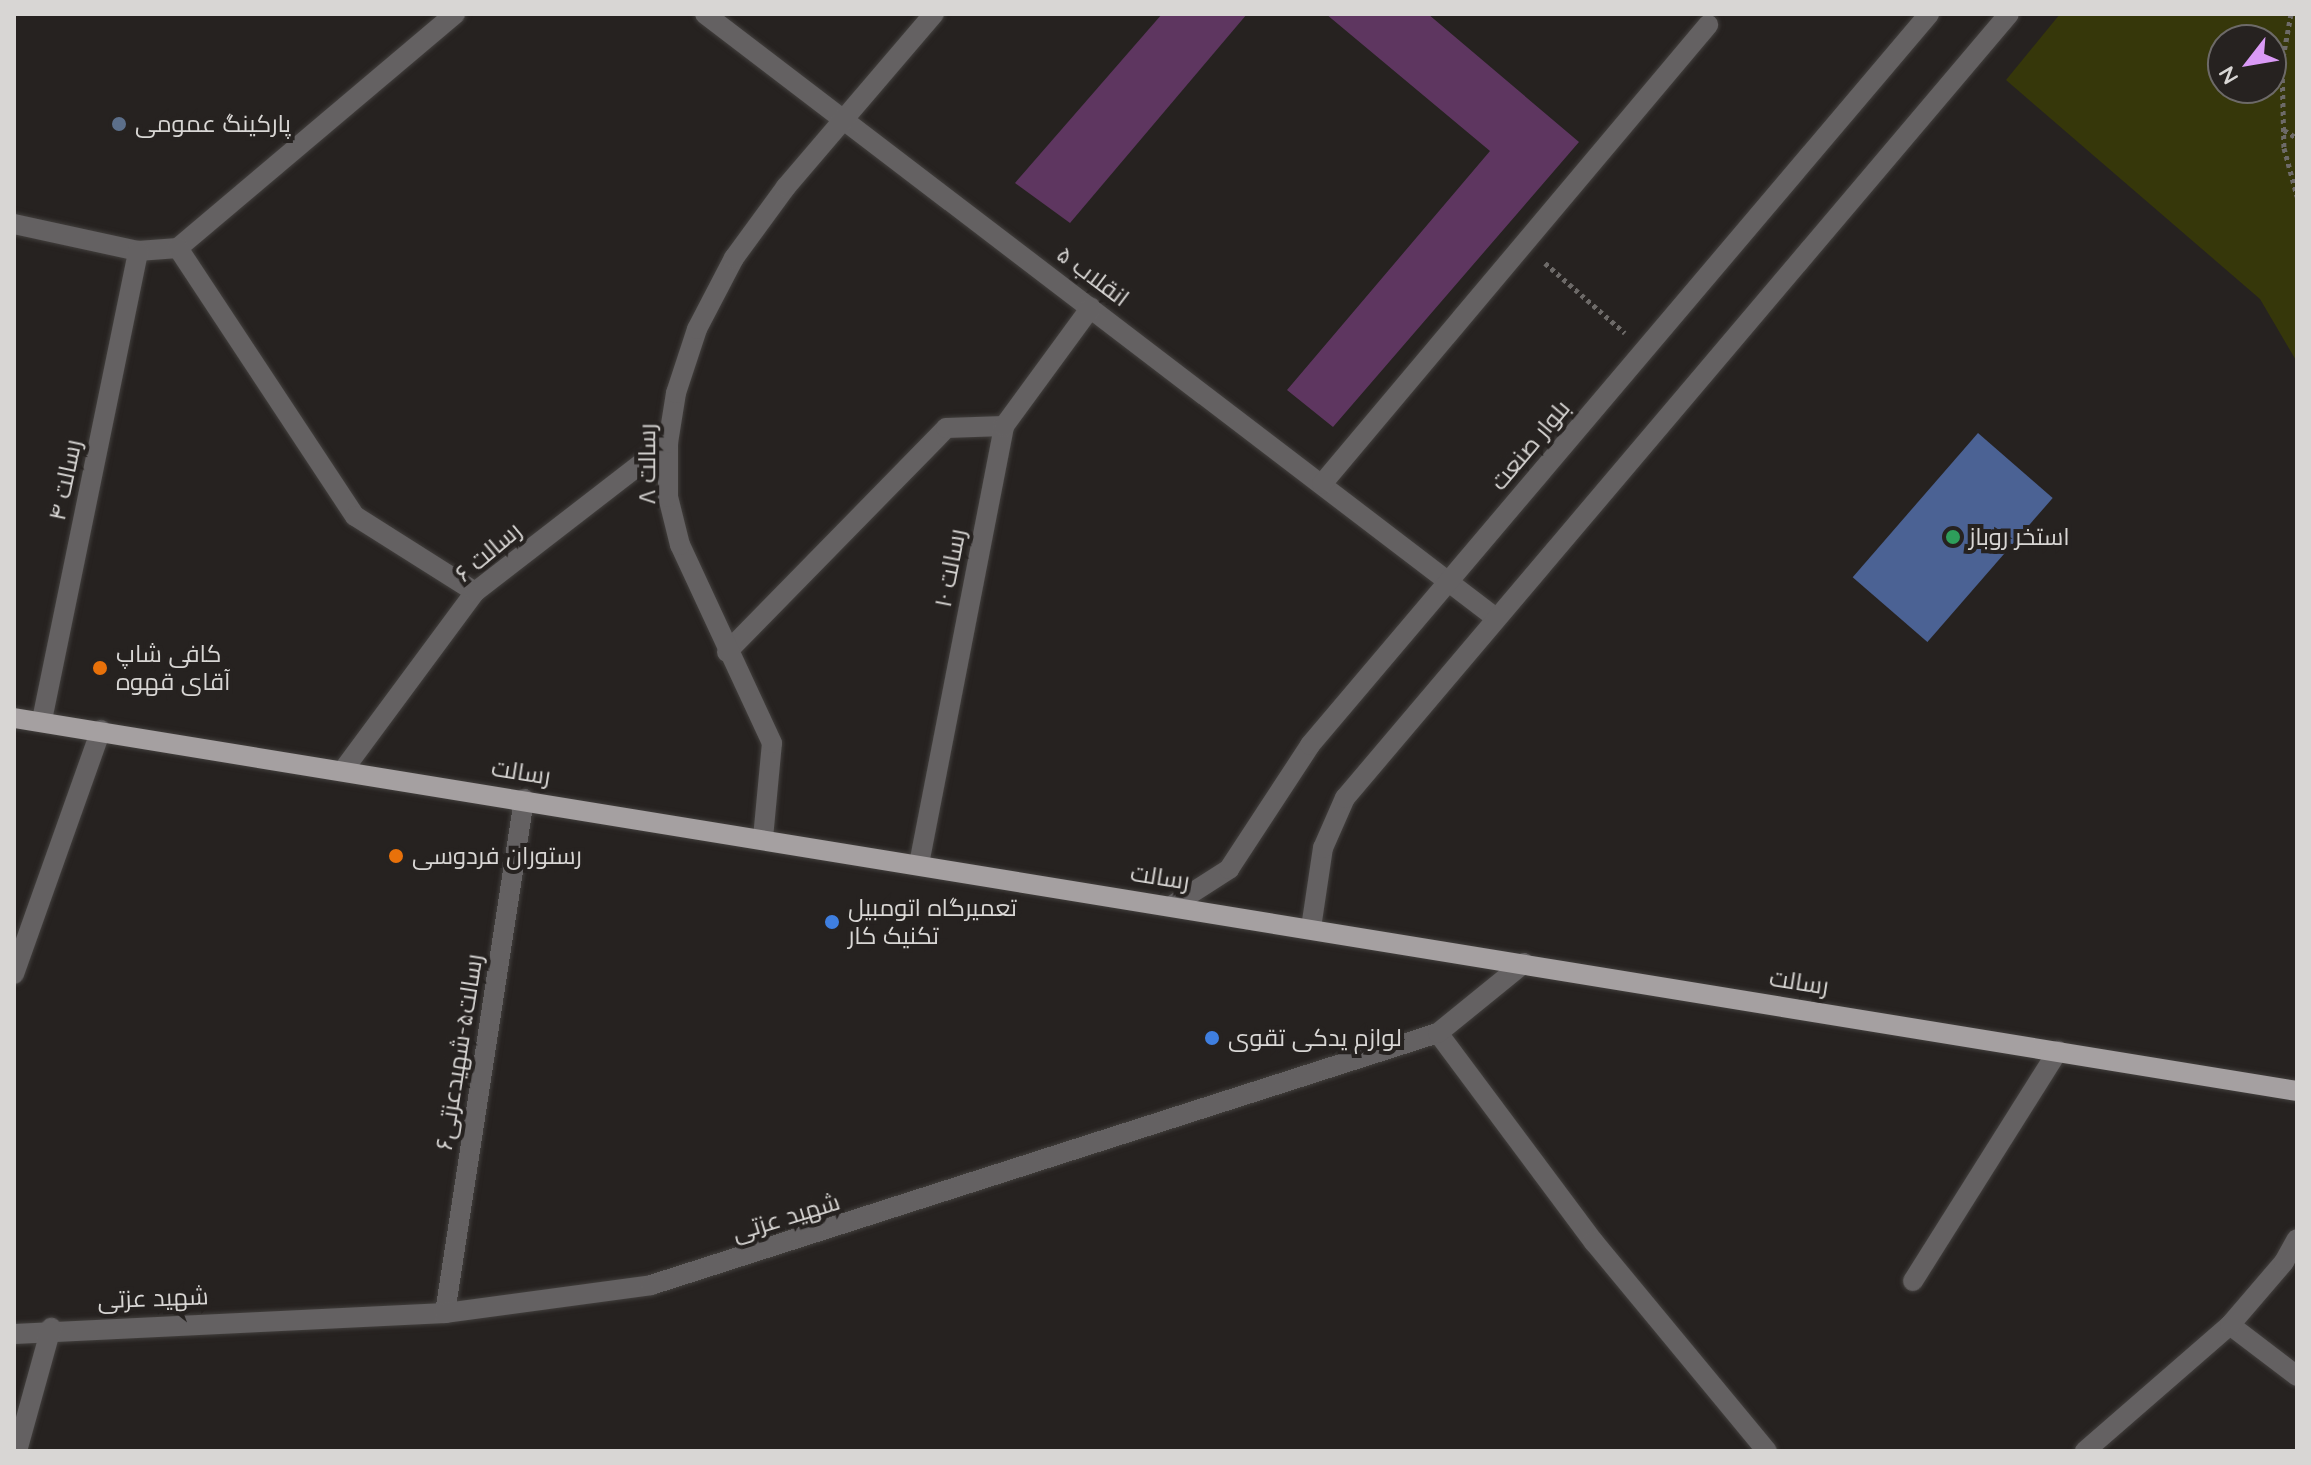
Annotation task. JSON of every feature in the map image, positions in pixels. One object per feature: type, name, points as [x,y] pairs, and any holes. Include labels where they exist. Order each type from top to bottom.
[{"type":"main road","name":"رسالت","points":[[14,718],[344,769],[2297,1091]]},
{"type":"street","points":[[14,224],[138,251],[178,248],[455,14]]},
{"type":"street","name":"انقلاب ۵","points":[[705,14],[1496,618]]},
{"type":"street","name":"رسالت ۸","points":[[763,838],[772,743],[727,652],[680,545],[668,497],[668,443],[676,393],[697,329],[734,258],[786,187],[934,14]]},
{"type":"street","name":"بلوار صنعت","points":[[1173,905],[1229,869],[1310,745],[1929,14]]},
{"type":"street","points":[[1311,928],[1323,848],[1345,798],[2009,14]]},
{"type":"street","points":[[1322,484],[1708,25]]},
{"type":"street","points":[[178,248],[355,516],[475,592]]},
{"type":"street","name":"رسالت ۴","points":[[42,720],[138,251]]},
{"type":"street","name":"رسالت ۱۰","points":[[919,864],[1004,426],[1091,307]]},
{"type":"street","points":[[727,652],[946,428],[1004,426]]},
{"type":"street","name":"رسالت ۶","points":[[344,769],[475,592],[668,443]]},
{"type":"street","points":[[14,974],[101,730]]},
{"type":"street","name":"رسالت۵-شهیدعزتی۶","points":[[445,1313],[524,799]]},
{"type":"street","name":"شهید عزتی","points":[[14,1334],[51,1328],[445,1313],[651,1285],[1438,1033],[1524,963]]},
{"type":"street","points":[[1438,1033],[1594,1242],[1767,1451]]},
{"type":"street","points":[[1913,1281],[2058,1051]]},
{"type":"street","points":[[2085,1451],[2230,1325],[2284,1262],[2297,1239]]},
{"type":"street","points":[[2230,1325],[2297,1376]]},
{"type":"street","points":[[17,1451],[51,1328]]},
{"type":"path","points":[[2291,14],[2282,63],[2283,130],[2297,196]]},
{"type":"path","points":[[2283,130],[2297,138]]},
{"type":"path","points":[[1523,244],[1644,350]]},
{"type":"shaded area","points":[[2060,14],[2297,14],[2297,362],[2260,299],[2006,80]]},
{"type":"water","name":"استخر روباز","points":[[1978,433],[2053,498],[1927,642],[1853,577]]},
{"type":"building","points":[[1162,14],[1247,14],[1070,223],[1015,183]]},
{"type":"building","points":[[1326,14],[1428,14],[1579,142],[1333,427],[1287,390],[1490,151]]},
{"type":"place","name":"پارکینگ عمومی","points":[[119,124]]},
{"type":"place","name":"استخر روباز","points":[[1953,537]]},
{"type":"place","name":"کافی شاپ آقای‌ قهوه","points":[[100,668]]},
{"type":"place","name":"رستوران فردوسی","points":[[396,856]]},
{"type":"place","name":"تعمیرگاه اتومبیل تکنیک کار","points":[[832,922]]},
{"type":"place","name":"لوازم یدکی تقوی","points":[[1212,1038]]}]
